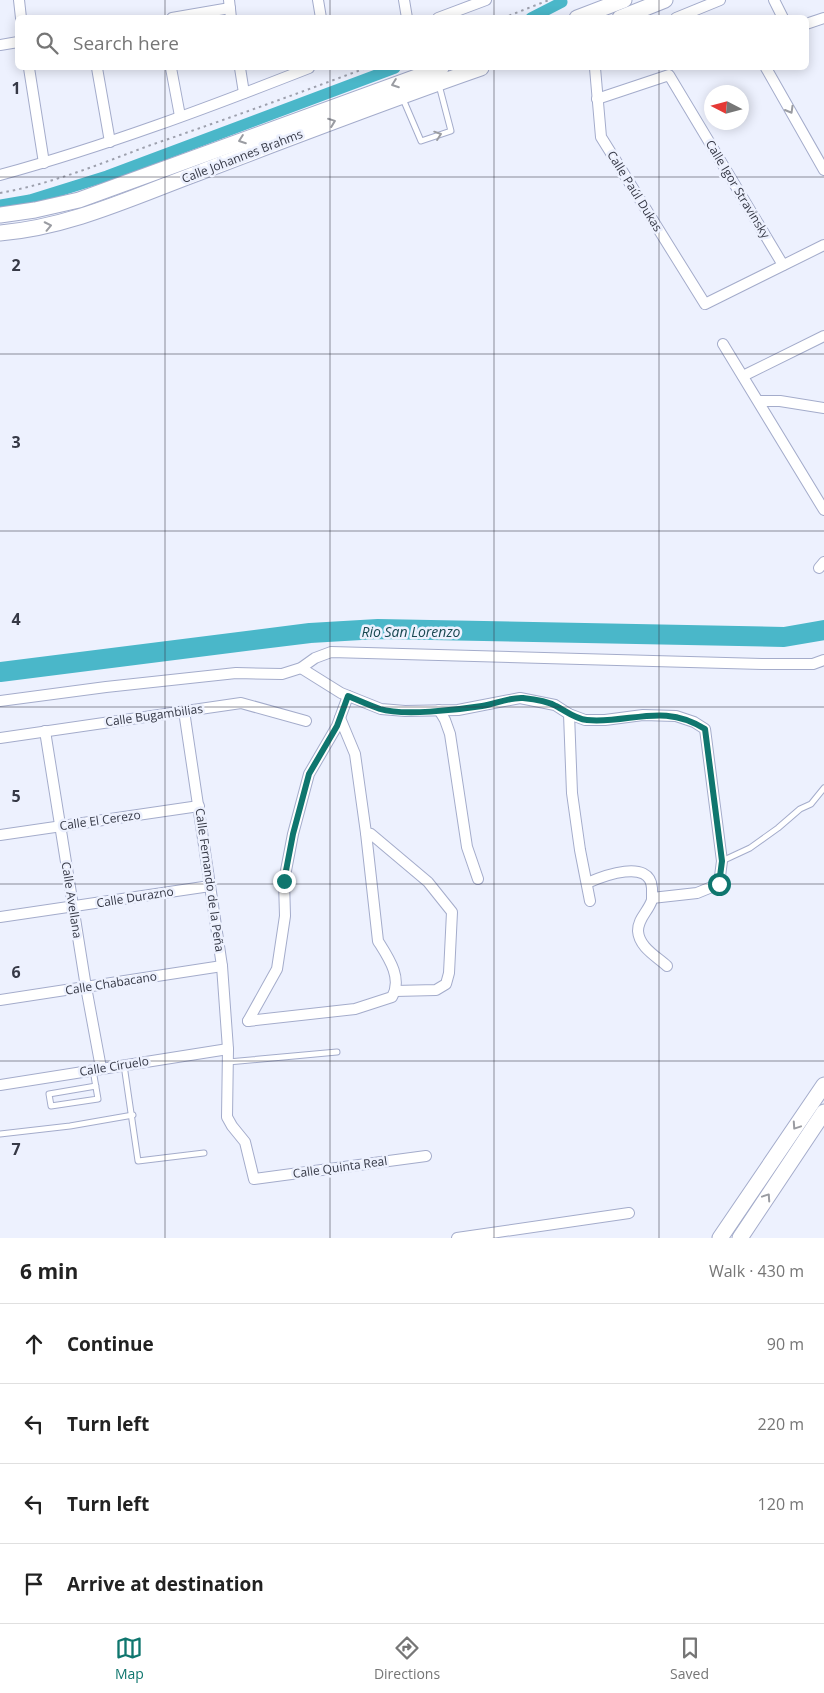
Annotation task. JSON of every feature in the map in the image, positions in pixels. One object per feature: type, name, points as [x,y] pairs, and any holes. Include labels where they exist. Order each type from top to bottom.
[{"type":"main road","points":[[584,15],[624,0]]},
{"type":"main road","points":[[628,15],[665,0]]},
{"type":"main road","name":"Calle Johannes Brahms","points":[[0,215],[35,210],[79,200],[440,75],[469,70]]},
{"type":"main road","name":"Calle Johannes Brahms","points":[[0,232],[34,229],[83,216],[402,96],[440,75]]},
{"type":"main road","points":[[720,1238],[824,1085]]},
{"type":"main road","points":[[740,1238],[824,1112]]},
{"type":"street","points":[[19,0],[21,15]]},
{"type":"street","points":[[318,0],[320,15]]},
{"type":"street","points":[[404,0],[406,15]]},
{"type":"street","points":[[683,15],[720,0]]},
{"type":"street","points":[[774,0],[782,15]]},
{"type":"street","points":[[446,15],[481,1]]},
{"type":"street","points":[[191,15],[230,9]]},
{"type":"street","points":[[809,23],[824,18]]},
{"type":"street","points":[[0,45],[15,42]]},
{"type":"street","points":[[29,70],[44,163]]},
{"type":"street","points":[[97,70],[110,142]]},
{"type":"street","points":[[171,70],[180,116]]},
{"type":"street","points":[[240,70],[244,93]]},
{"type":"street","points":[[0,175],[110,142],[304,70]]},
{"type":"street","name":"Calle Paúl Dukas","points":[[595,70],[601,137],[705,304],[783,265]]},
{"type":"street","points":[[767,70],[824,170]]},
{"type":"street","name":"Calle Igor Stravinsky","points":[[597,99],[669,75],[783,265]]},
{"type":"street","points":[[783,265],[824,245]]},
{"type":"street","points":[[743,376],[824,336]]},
{"type":"street","points":[[723,344],[820,498],[824,510]]},
{"type":"street","points":[[759,401],[780,401],[824,408]]},
{"type":"street","points":[[0,701],[106,686],[236,673],[282,674],[302,668],[315,658],[331,652],[762,664],[813,664],[824,660]]},
{"type":"street","points":[[302,668],[348,696],[381,709],[405,711],[458,710],[520,698],[555,705],[569,714],[585,720],[605,720],[643,715],[676,716],[694,722],[705,729],[722,861],[719,884],[697,893],[652,898]]},
{"type":"street","points":[[340,718],[355,754],[378,940],[396,977],[396,991],[392,997],[355,1009],[248,1021],[277,969],[285,916],[284,881],[293,834],[309,774],[340,718],[348,696]]},
{"type":"street","name":"Calle Bugambilias","points":[[0,738],[240,702],[306,721]]},
{"type":"street","points":[[439,710],[450,734],[468,847],[478,879]]},
{"type":"street","name":"Calle Fernando de la Peña","points":[[184,711],[222,966],[228,1049],[227,1116],[232,1126],[245,1142],[254,1180]]},
{"type":"street","points":[[569,714],[572,792],[580,850],[590,901]]},
{"type":"street","name":"Calle Avellana","points":[[45,731],[86,987],[97,1069]]},
{"type":"street","name":"Calle El Cerezo","points":[[0,835],[199,806]]},
{"type":"street","points":[[366,833],[371,834],[428,882],[452,912],[449,973],[446,984],[436,990],[396,991]]},
{"type":"street","points":[[586,883],[612,874],[626,872],[642,872],[649,877],[652,884],[652,898],[640,919],[638,932],[643,945],[667,966]]},
{"type":"street","name":"Calle Durazno","points":[[0,917],[210,886]]},
{"type":"street","name":"Calle Chabacano","points":[[0,1000],[222,966]]},
{"type":"street","name":"Calle Ciruelo","points":[[0,1085],[228,1049]]},
{"type":"street","name":"Calle Quinta Real","points":[[254,1180],[426,1156]]},
{"type":"street","points":[[458,1238],[629,1213]]},
{"type":"lane","points":[[402,96],[422,141],[451,131],[440,75]]},
{"type":"lane","points":[[722,861],[750,848],[778,828],[800,808],[811,804],[824,788]]},
{"type":"lane","points":[[228,1062],[337,1052]]},
{"type":"lane","points":[[124,1065],[133,1115],[138,1161],[204,1153]]},
{"type":"lane","points":[[96,1086],[49,1094],[51,1106],[98,1099],[96,1086],[97,1069]]},
{"type":"lane","points":[[0,1134],[70,1126],[133,1115]]},
{"type":"path","points":[[511,15],[549,0]]},
{"type":"path","points":[[0,193],[22,189],[63,177],[361,70]]},
{"type":"waterway","points":[[537,15],[562,2]]},
{"type":"waterway","points":[[0,205],[30,200],[107,176],[390,70]]},
{"type":"waterway","name":"Rio San Lorenzo","points":[[0,672],[310,633],[378,629],[784,637],[824,630]]},
{"type":"route","points":[[284,881],[293,834],[309,774],[337,726],[348,696],[381,709],[405,711],[458,710],[520,698],[555,705],[569,714],[585,720],[605,720],[643,715],[676,716],[694,722],[705,729],[722,861],[719,884]]}]
